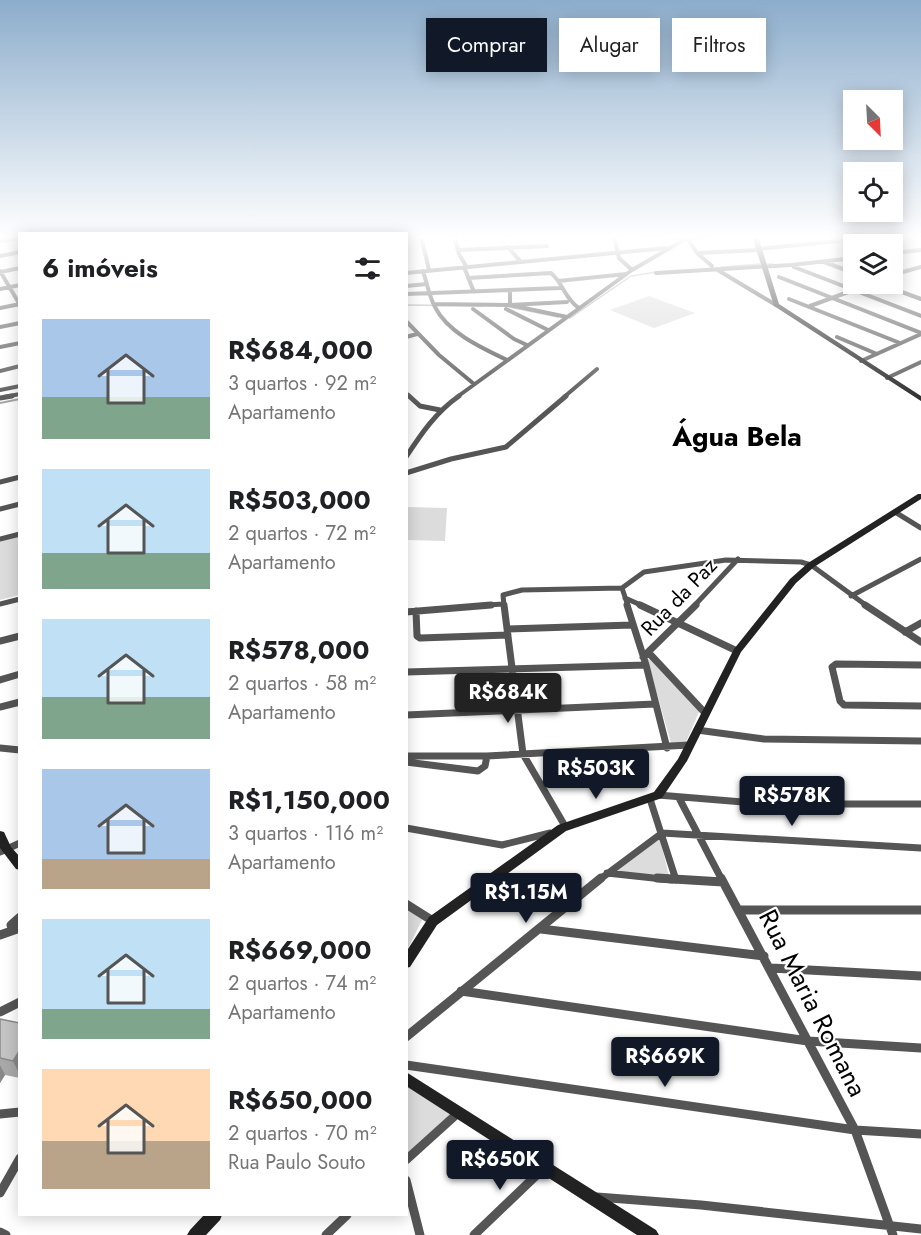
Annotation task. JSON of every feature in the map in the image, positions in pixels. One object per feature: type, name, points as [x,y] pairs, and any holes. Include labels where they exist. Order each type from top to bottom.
[{"type":"street","points":[[429,294],[443,318],[472,340],[507,360]]},
{"type":"street","points":[[510,294],[510,305]]},
{"type":"street","points":[[563,294],[567,302]]},
{"type":"street","points":[[408,454],[440,410],[599,294]]},
{"type":"street","points":[[757,294],[921,399]]},
{"type":"street","points":[[773,294],[776,305]]},
{"type":"street","points":[[821,294],[921,333]]},
{"type":"street","points":[[809,307],[843,294]]},
{"type":"street","points":[[863,294],[921,316]]},
{"type":"street","points":[[906,294],[921,299]]},
{"type":"street","points":[[915,297],[921,294]]},
{"type":"street","points":[[789,298],[900,344]]},
{"type":"street","points":[[435,306],[567,302],[579,308]]},
{"type":"street","points":[[0,308],[18,305]]},
{"type":"street","points":[[510,305],[567,316]]},
{"type":"street","points":[[473,309],[517,341],[527,345]]},
{"type":"street","points":[[506,309],[548,330]]},
{"type":"street","points":[[0,327],[18,323]]},
{"type":"street","points":[[408,323],[474,384]]},
{"type":"street","points":[[861,361],[921,333]]},
{"type":"street","points":[[408,336],[417,334]]},
{"type":"street","points":[[837,337],[877,354]]},
{"type":"street","points":[[0,347],[18,343]]},
{"type":"street","points":[[887,378],[921,362]]},
{"type":"street","points":[[0,370],[18,366]]},
{"type":"street","points":[[408,472],[451,459],[506,447],[597,369]]},
{"type":"street","points":[[0,390],[18,386]]},
{"type":"street","points":[[0,398],[18,394]]},
{"type":"street","points":[[408,395],[420,406],[440,410]]},
{"type":"street","points":[[0,482],[18,478]]},
{"type":"street","points":[[654,797],[682,761],[737,651],[793,581],[811,565],[921,496]]},
{"type":"street","points":[[0,509],[18,504]]},
{"type":"street","points":[[895,512],[921,528]]},
{"type":"street","points":[[0,539],[18,534]]},
{"type":"street","points":[[561,829],[523,754],[514,669],[502,604],[503,595],[522,590],[622,588],[644,572],[738,559],[794,561],[811,565],[851,596],[921,642]]},
{"type":"street","name":"Rua da Paz","points":[[646,654],[679,623],[738,559]]},
{"type":"street","points":[[851,596],[921,560]]},
{"type":"street","points":[[622,588],[632,626],[646,654],[705,713]]},
{"type":"street","points":[[625,598],[737,651]]},
{"type":"street","points":[[0,604],[18,600]]},
{"type":"street","points":[[408,612],[502,604]]},
{"type":"street","points":[[416,611],[417,636],[420,638],[632,626]]},
{"type":"street","points":[[905,632],[921,623]]},
{"type":"street","points":[[0,641],[18,636]]},
{"type":"street","points":[[646,654],[646,665],[667,748]]},
{"type":"street","points":[[921,665],[836,664],[832,667],[840,701],[844,705],[921,706]]},
{"type":"street","points":[[408,672],[646,665]]},
{"type":"street","points":[[0,680],[18,675]]},
{"type":"street","points":[[0,707],[18,702]]},
{"type":"street","points":[[408,715],[655,704]]},
{"type":"street","points":[[697,730],[764,739],[921,741]]},
{"type":"street","points":[[408,756],[487,756],[689,745]]},
{"type":"street","points":[[0,748],[18,750]]},
{"type":"street","points":[[408,762],[478,771],[485,766],[487,756]]},
{"type":"street","points":[[654,797],[676,880]]},
{"type":"street","points":[[408,828],[502,845],[561,829],[654,797],[766,804],[921,804]]},
{"type":"street","name":"Rua Maria Romana","points":[[679,798],[855,1130],[892,1230]]},
{"type":"street","points":[[408,960],[433,921],[561,829]]},
{"type":"street","points":[[408,1035],[542,929],[607,873],[662,833],[921,848]]},
{"type":"street","points":[[0,835],[3,851],[18,864]]},
{"type":"street","points":[[3,851],[18,844]]},
{"type":"street","points":[[607,873],[723,882]]},
{"type":"street","points":[[408,905],[433,921]]},
{"type":"street","points":[[740,910],[921,910]]},
{"type":"street","points":[[16,928],[11,925],[18,919]]},
{"type":"street","points":[[0,935],[16,928]]},
{"type":"street","points":[[542,929],[764,956]]},
{"type":"street","points":[[771,968],[921,976]]},
{"type":"street","points":[[461,991],[808,1041],[921,1048]]},
{"type":"street","points":[[0,1012],[18,1003]]},
{"type":"street","points":[[408,1065],[855,1130],[921,1134]]},
{"type":"street","points":[[408,1079],[593,1197],[646,1234]]},
{"type":"street","points":[[0,1114],[18,1112]]},
{"type":"street","points":[[408,1158],[459,1113]]},
{"type":"street","points":[[0,1193],[18,1162]]},
{"type":"street","points":[[474,1235],[545,1167]]},
{"type":"street","points":[[408,1188],[420,1235]]},
{"type":"street","points":[[593,1197],[701,1205],[892,1230],[921,1229]]},
{"type":"street","points":[[195,1235],[214,1216]]},
{"type":"street","points":[[326,1235],[346,1216]]},
{"type":"street","points":[[0,1233],[6,1235]]},
{"type":"shaded area","points":[[649,296],[695,313],[654,328],[610,310]]},
{"type":"shaded area","points":[[408,507],[447,508],[445,541],[408,540]]},
{"type":"shaded area","points":[[18,536],[18,595],[0,600],[0,541]]},
{"type":"shaded area","points":[[651,658],[699,712],[686,742],[671,743],[647,659]]},
{"type":"shaded area","points":[[660,839],[669,876],[611,871]]},
{"type":"shaded area","points":[[408,904],[425,914],[408,948]]},
{"type":"shaded area","points":[[408,1079],[459,1113],[408,1158]]},
{"type":"building","points":[[0,1019],[18,1023],[18,1053],[13,1061],[0,1058]]},
{"type":"waterway","points":[[570,318],[605,294]]},
{"type":"waterway","points":[[408,305],[482,306]]},
{"type":"waterway","points":[[505,306],[558,317]]},
{"type":"waterway","points":[[0,403],[18,399]]},
{"type":"district","name":"Água Bela","points":[[737,437]]}]
